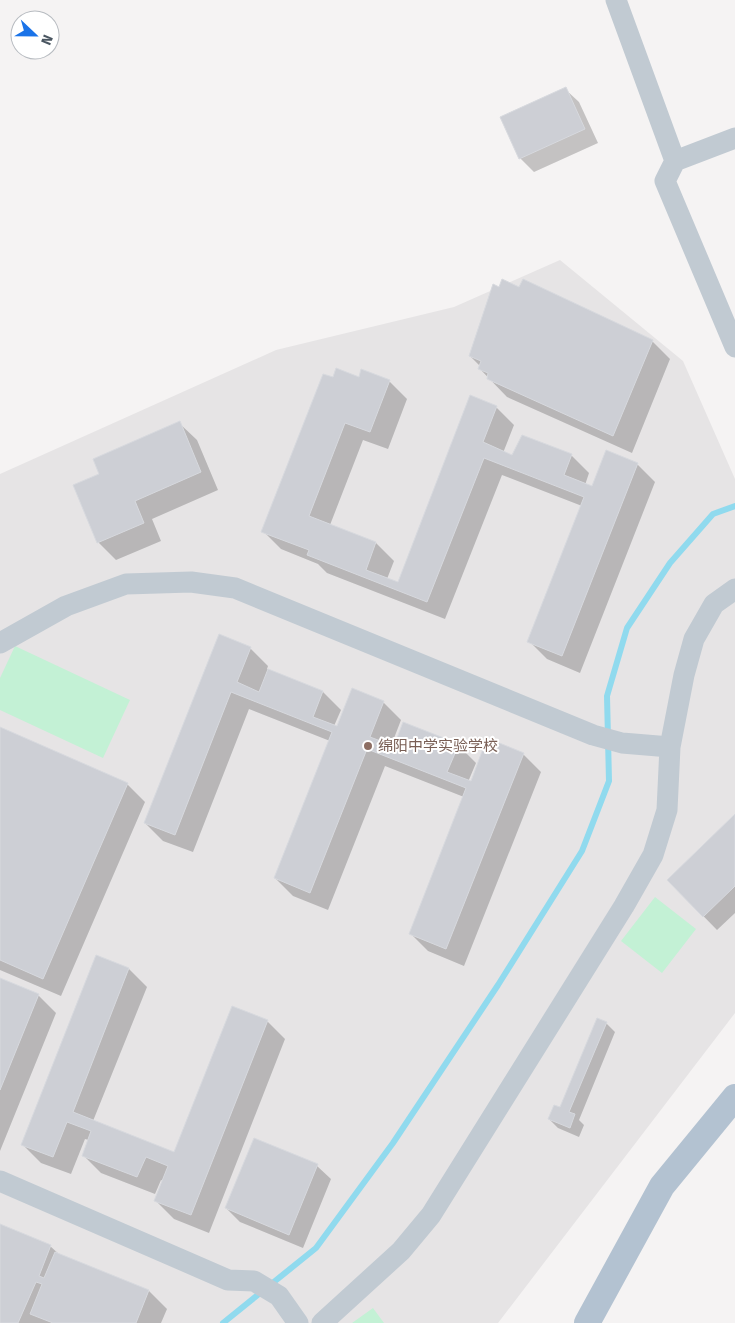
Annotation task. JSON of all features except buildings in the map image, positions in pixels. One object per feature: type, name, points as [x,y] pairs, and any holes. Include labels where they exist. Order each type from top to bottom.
[{"type":"main road","points":[[587,1323],[662,1186],[735,1097]]},
{"type":"street","points":[[616,0],[676,161]]},
{"type":"street","points":[[735,138],[676,161],[665,181],[735,347]]},
{"type":"street","points":[[0,644],[66,606],[126,584],[191,582],[235,588],[593,735],[622,743],[670,747]]},
{"type":"street","points":[[322,1323],[401,1251],[431,1216],[624,906],[653,855],[667,810],[670,747],[684,675],[694,639],[714,604],[735,589]]},
{"type":"street","points":[[0,1181],[228,1280],[254,1281],[279,1296],[298,1323]]},
{"type":"shaded area","name":"绵阳中学实验学校","points":[[560,260],[683,361],[735,479],[735,1013],[498,1323],[0,1323],[0,474],[276,350],[454,307]]},
{"type":"green space","points":[[15,646],[130,700],[103,758],[0,710],[0,678]]},
{"type":"green space","points":[[655,897],[696,929],[662,973],[621,941]]},
{"type":"green space","points":[[373,1308],[384,1323],[352,1323]]},
{"type":"waterway","points":[[223,1323],[316,1248],[393,1143],[498,985],[582,851],[609,781],[607,696],[627,628],[670,563],[713,514],[735,506]]},
{"type":"place","name":"绵阳中学实验学校","points":[[368,746]]}]
